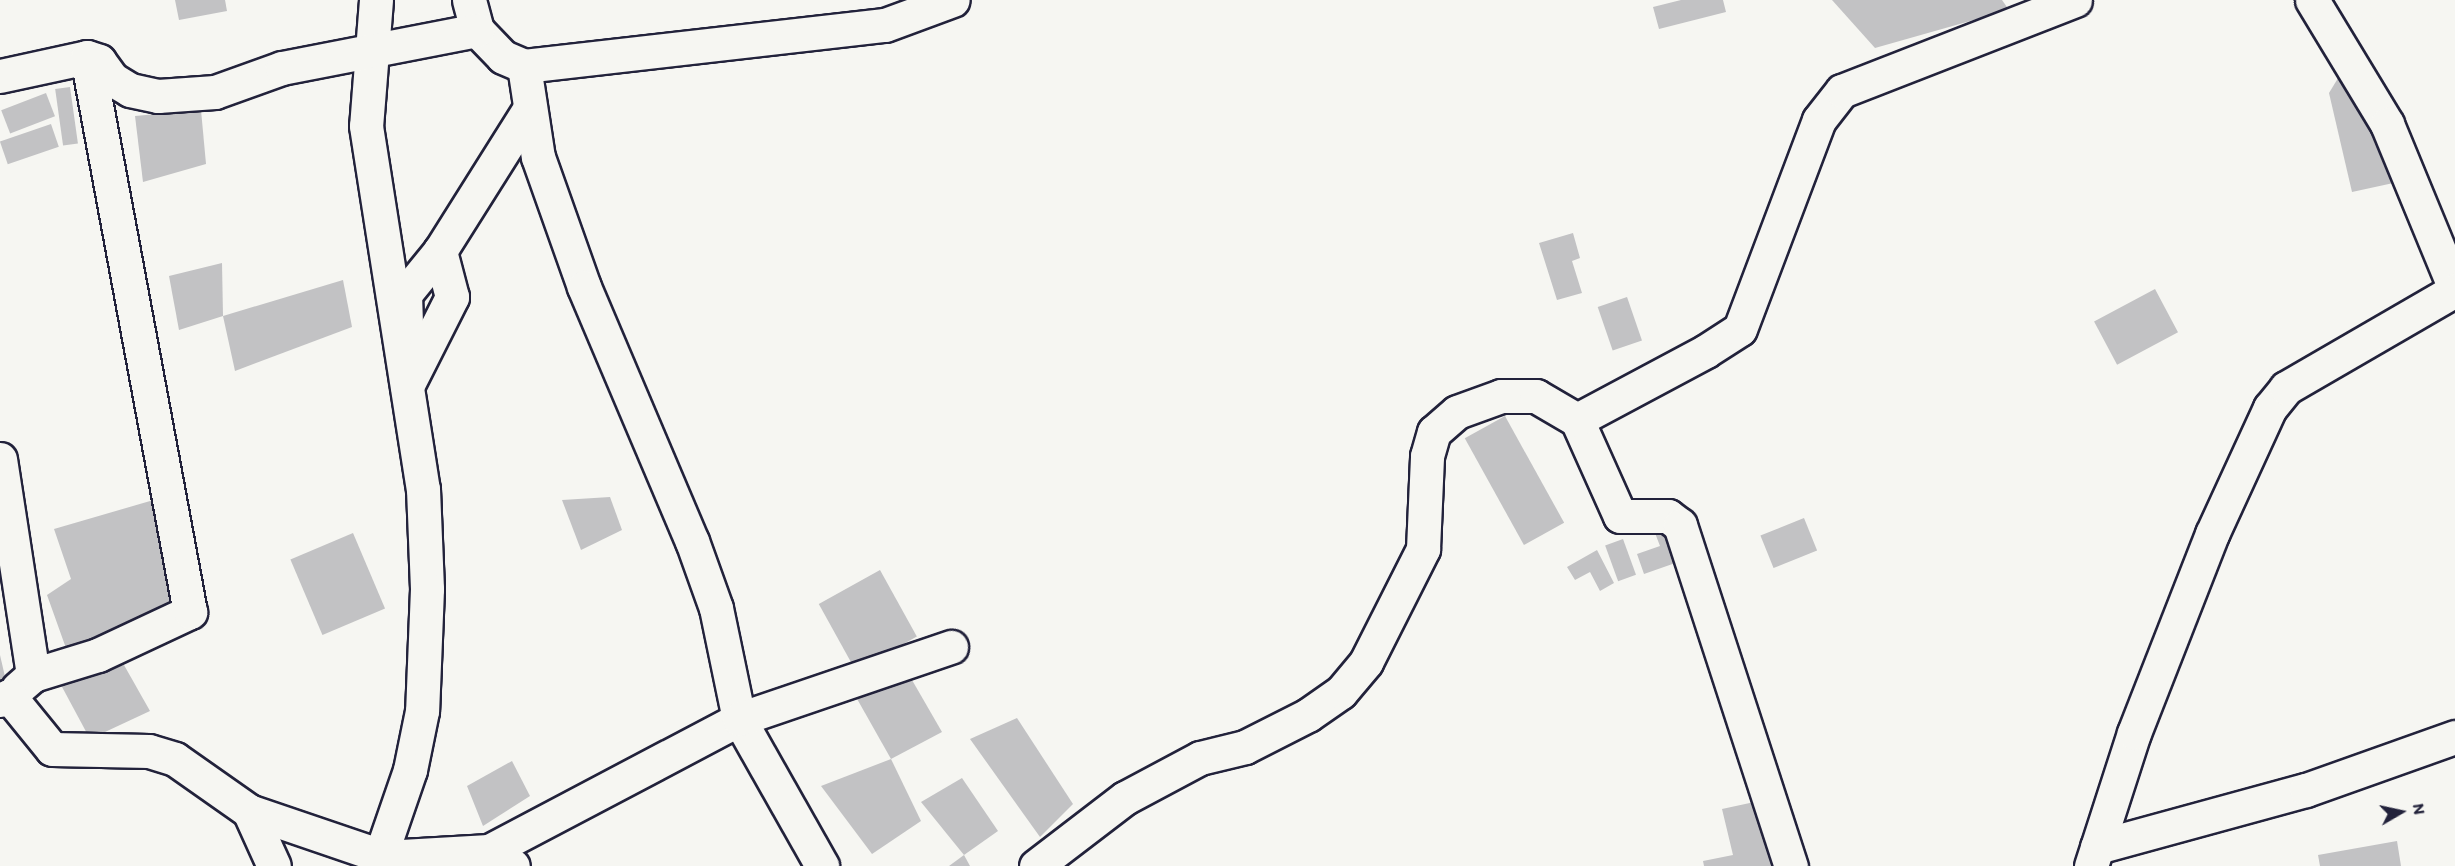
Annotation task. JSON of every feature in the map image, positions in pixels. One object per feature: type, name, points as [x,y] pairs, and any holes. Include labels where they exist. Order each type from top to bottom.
[{"type":"street","points":[[376,0],[374,50],[366,126],[423,489],[427,589],[422,700],[410,770],[381,861]]},
{"type":"street","points":[[0,76],[87,57],[99,61],[130,90],[158,96],[215,92],[282,68],[374,50],[473,15],[503,57],[524,66],[885,25],[953,0]]},
{"type":"street","points":[[1577,420],[1740,329],[1820,120],[1842,91],[2075,0]]},
{"type":"street","points":[[2094,856],[2134,734],[2212,534],[2270,408],[2286,388],[2455,289],[2387,124],[2312,0]]},
{"type":"street","points":[[14,690],[98,655],[190,612],[87,57]]},
{"type":"street","points":[[524,66],[528,111],[538,157],[584,287],[716,608],[740,719],[822,866]]},
{"type":"street","points":[[408,389],[405,294],[440,251],[528,111]]},
{"type":"street","points":[[408,389],[452,297],[440,251]]},
{"type":"street","points":[[1036,866],[1125,798],[1200,758],[1245,747],[1308,715],[1341,692],[1366,662],[1423,549],[1427,456],[1434,432],[1457,412],[1501,396],[1536,396],[1577,420],[1620,516],[1668,516],[1680,525],[1791,866]]},
{"type":"street","points":[[0,459],[14,690],[52,748],[149,751],[175,759],[249,811],[381,861],[501,859],[740,719],[951,647]]},
{"type":"street","points":[[2094,856],[2306,790],[2455,737]]},
{"type":"street","points":[[249,811],[274,866]]},
{"type":"building","points":[[175,0],[225,0],[227,11],[179,20]]},
{"type":"building","points":[[1681,0],[1723,0],[1726,12],[1659,29],[1653,7]]},
{"type":"building","points":[[1832,0],[2002,0],[2009,10],[1875,48]]},
{"type":"building","points":[[2346,65],[2398,182],[2352,192],[2329,93]]},
{"type":"building","points":[[70,87],[78,143],[63,146],[55,89]]},
{"type":"building","points":[[46,93],[55,116],[10,134],[1,110]]},
{"type":"building","points":[[201,110],[206,164],[143,182],[135,116]]},
{"type":"building","points":[[51,124],[59,147],[8,164],[0,142]]},
{"type":"building","points":[[1573,233],[1580,258],[1572,261],[1582,293],[1557,300],[1539,243]]},
{"type":"building","points":[[222,263],[223,316],[179,330],[169,276]]},
{"type":"building","points":[[343,280],[352,327],[235,371],[223,316]]},
{"type":"building","points":[[2155,289],[2178,332],[2117,365],[2094,321]]},
{"type":"building","points":[[1627,297],[1642,340],[1613,351],[1598,307]]},
{"type":"building","points":[[1505,416],[1564,523],[1524,545],[1465,438]]},
{"type":"building","points":[[610,497],[622,530],[581,550],[562,500]]},
{"type":"building","points":[[157,499],[161,551],[180,608],[67,651],[47,595],[71,579],[54,529]]},
{"type":"building","points":[[1804,518],[1817,550],[1774,568],[1760,536]]},
{"type":"building","points":[[1669,528],[1681,561],[1644,574],[1637,554],[1660,546],[1655,533]]},
{"type":"building","points":[[353,533],[385,608],[322,635],[290,560]]},
{"type":"building","points":[[1623,539],[1636,575],[1618,581],[1605,545]]},
{"type":"building","points":[[1597,550],[1614,583],[1600,591],[1590,572],[1575,580],[1567,567]]},
{"type":"building","points":[[880,570],[917,636],[856,670],[819,604]]},
{"type":"building","points":[[0,655],[6,681],[0,683]]},
{"type":"building","points":[[124,665],[150,711],[90,739],[61,685]]},
{"type":"building","points":[[912,680],[942,732],[891,759],[856,697]]},
{"type":"building","points":[[1017,718],[1073,804],[1040,837],[970,739]]},
{"type":"building","points":[[891,759],[921,821],[872,854],[821,786]]},
{"type":"building","points":[[512,761],[530,796],[483,826],[467,786]]},
{"type":"building","points":[[962,778],[998,831],[964,855],[921,802]]},
{"type":"building","points":[[1759,801],[1774,866],[1704,866],[1703,861],[1733,855],[1722,809]]},
{"type":"building","points":[[2397,841],[2401,866],[2320,866],[2318,855]]},
{"type":"building","points":[[964,855],[970,866],[949,866]]}]
